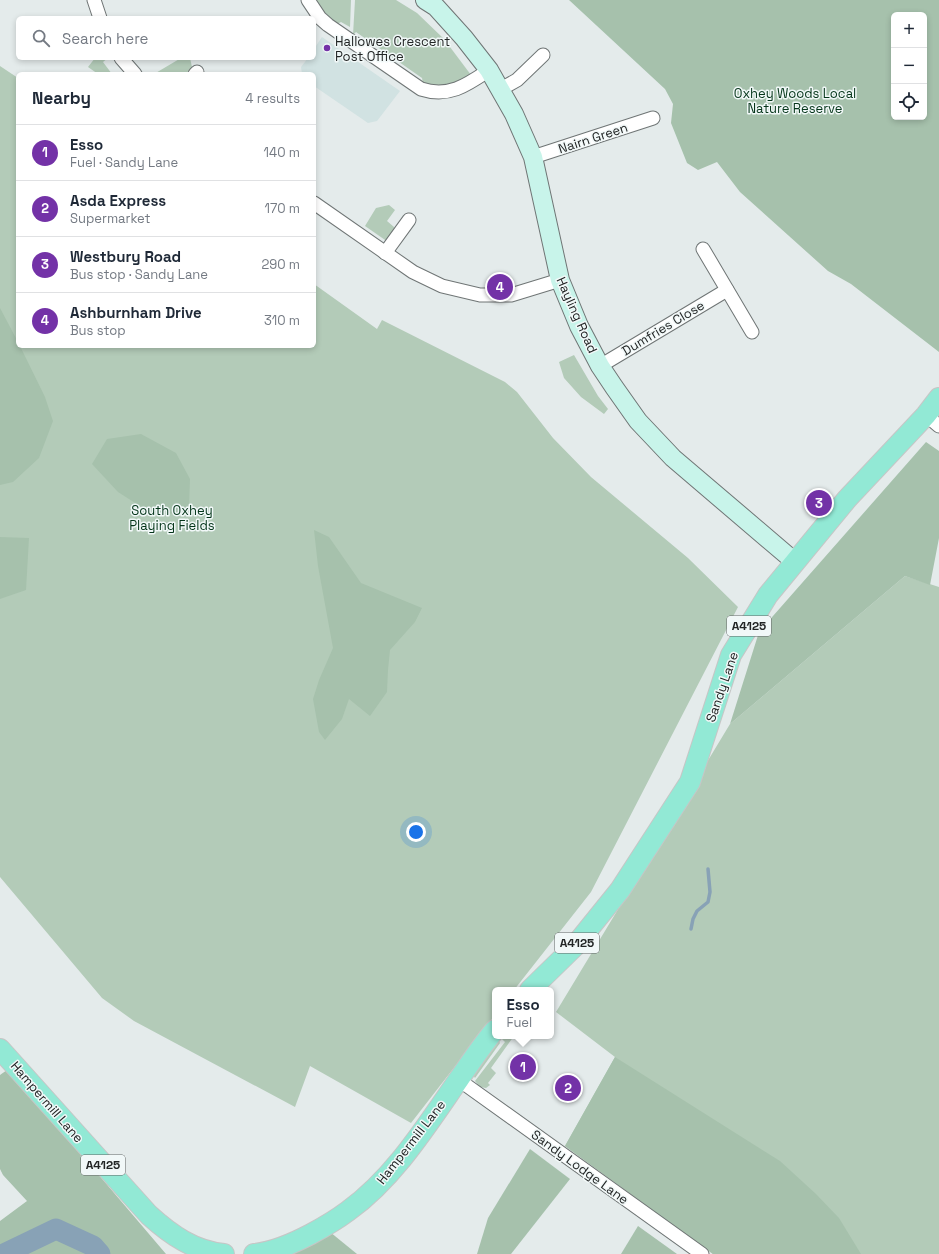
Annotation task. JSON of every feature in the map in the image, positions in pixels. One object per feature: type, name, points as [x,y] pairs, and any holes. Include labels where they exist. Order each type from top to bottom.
[{"type":"main road","name":"Sandy Lane","points":[[533,987],[574,947],[620,890],[690,782],[731,655],[768,595],[847,500],[932,421],[939,398]]},
{"type":"main road","points":[[459,1080],[482,1045],[492,1033]]},
{"type":"main road","name":"Hampermill Lane","points":[[0,1049],[149,1215],[174,1235],[190,1245],[203,1250],[224,1254]]},
{"type":"main road","name":"Hampermill Lane","points":[[254,1254],[274,1250],[296,1242],[329,1224],[363,1199],[392,1170],[419,1136],[459,1080]]},
{"type":"street","points":[[94,0],[99,16]]},
{"type":"street","points":[[308,0],[317,15],[328,25],[421,89],[438,93],[459,89],[490,70]]},
{"type":"street","name":"Hayling Road","points":[[425,0],[436,7],[490,70],[514,114],[533,157],[560,280],[579,326],[600,366],[623,401],[638,421],[672,458],[795,562]]},
{"type":"street","points":[[501,89],[517,80],[542,55]]},
{"type":"street","points":[[123,60],[133,72]]},
{"type":"street","name":"Nairn Green","points":[[533,157],[653,118]]},
{"type":"street","points":[[316,204],[413,272],[442,286],[480,295],[511,295],[560,280]]},
{"type":"street","points":[[385,253],[409,220]]},
{"type":"street","points":[[703,249],[752,332]]},
{"type":"street","name":"Dumfries Close","points":[[600,366],[727,290]]},
{"type":"street","name":"Sandy Lodge Lane","points":[[459,1080],[702,1254]]},
{"type":"shaded area","points":[[322,37],[400,91],[377,121],[368,123],[316,87],[316,72],[302,72],[301,67],[306,60],[316,60],[316,46]]},
{"type":"green space","points":[[316,0],[351,0],[350,27],[341,22],[337,24],[325,14]]},
{"type":"green space","points":[[355,0],[396,0],[417,13],[444,39],[471,75],[448,85],[430,85],[423,83],[422,78],[356,32],[353,35]]},
{"type":"green space","name":"Oxhey Woods Local Nature Reserve","points":[[569,0],[939,0],[939,352],[851,284],[828,271],[740,192],[717,162],[698,170],[687,163],[671,123],[673,104],[665,89]]},
{"type":"green space","points":[[93,60],[106,60],[103,62],[110,72],[95,72],[88,67]]},
{"type":"green space","points":[[178,60],[190,60],[192,67],[188,72],[157,72]]},
{"type":"green space","name":"South Oxhey Playing Fields","points":[[0,66],[16,77],[16,348],[316,348],[316,285],[377,329],[382,320],[505,382],[517,392],[553,438],[591,477],[688,558],[738,607],[591,892],[516,987],[492,987],[492,1019],[411,1123],[310,1066],[295,1107],[134,1021],[102,998],[0,877]]},
{"type":"green space","points":[[389,205],[395,210],[387,221],[394,227],[394,232],[388,242],[365,226],[376,208]]},
{"type":"green space","points":[[0,308],[16,338],[16,348],[21,348],[45,397],[53,421],[39,458],[13,482],[0,485]]},
{"type":"green space","points":[[574,355],[598,396],[608,409],[604,414],[581,397],[564,378],[559,362]]},
{"type":"green space","points":[[141,434],[176,453],[190,479],[189,508],[177,513],[154,515],[118,492],[92,464],[107,439]]},
{"type":"green space","points":[[926,442],[939,451],[939,538],[930,585],[905,576],[730,724],[759,632]]},
{"type":"green space","points":[[314,530],[329,537],[361,583],[422,608],[415,622],[390,650],[387,692],[370,716],[349,699],[342,719],[325,740],[319,732],[313,699],[319,680],[333,648],[318,566]]},
{"type":"green space","points":[[0,537],[29,538],[26,590],[0,599]]},
{"type":"green space","points":[[905,576],[939,587],[939,1254],[713,1254],[565,1146],[615,1057],[556,1012],[730,724]]},
{"type":"green space","points":[[498,1039],[500,1043],[475,1078],[473,1075]]},
{"type":"green space","points":[[502,1039],[512,1039],[491,1068],[496,1073],[488,1083],[490,1085],[486,1088],[480,1087],[475,1081],[505,1042]]},
{"type":"green space","points":[[615,1057],[780,1161],[816,1194],[839,1218],[861,1254],[713,1254],[565,1146]]},
{"type":"green space","points":[[7,1070],[166,1254],[0,1254],[0,1221],[27,1201],[3,1175],[0,1169],[0,1075]]},
{"type":"green space","points":[[530,1149],[570,1179],[511,1254],[477,1254],[488,1218]]},
{"type":"green space","points":[[638,1226],[677,1254],[621,1254]]},
{"type":"green space","points":[[330,1232],[357,1254],[282,1254]]},
{"type":"waterway","points":[[691,929],[693,919],[697,911],[708,902],[710,892],[708,869]]},
{"type":"waterway","points":[[4,1254],[56,1229],[93,1246],[100,1254]]},
{"type":"place","name":"Hallowes Crescent Post Office","points":[[327,48]]},
{"type":"place","name":"Ashburnham Drive","points":[[500,287]]},
{"type":"place","name":"Westbury Road","points":[[819,503]]},
{"type":"place","name":"Esso","points":[[523,1067]]},
{"type":"place","name":"Asda Express","points":[[568,1088]]}]
